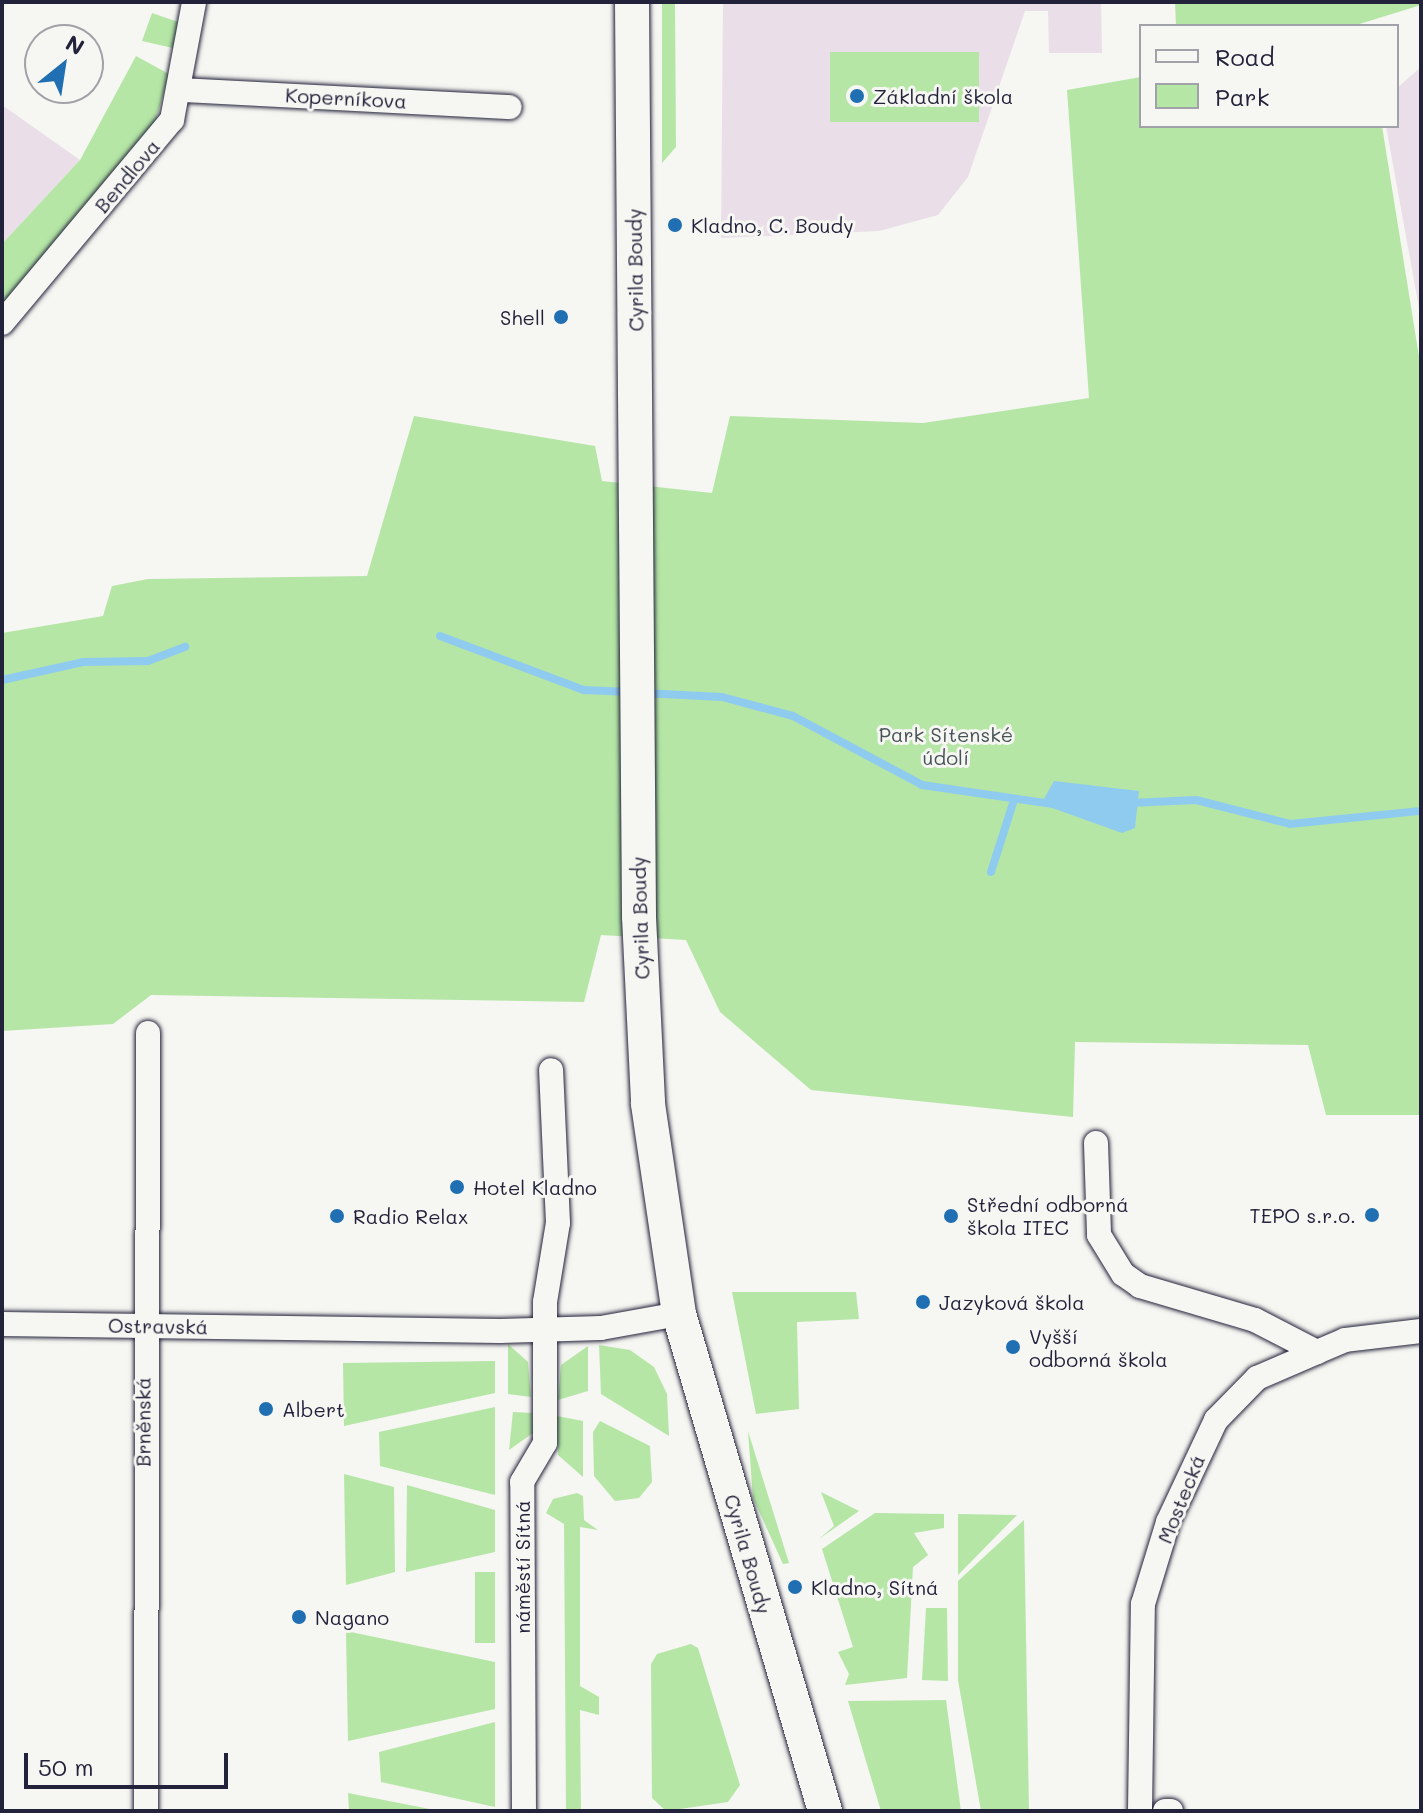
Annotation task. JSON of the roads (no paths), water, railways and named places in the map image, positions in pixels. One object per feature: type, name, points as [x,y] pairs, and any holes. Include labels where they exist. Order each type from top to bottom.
[{"type":"street","name":"Bendlova","points":[[2,323],[153,147],[182,90],[194,2]]},
{"type":"street","name":"Cyrila Boudy","points":[[632,2],[639,917],[648,1104],[679,1314],[825,1811]]},
{"type":"street","name":"Koperníkova","points":[[182,90],[510,107]]},
{"type":"street","name":"Brněnská","points":[[146,1811],[143,1325],[148,1033]]},
{"type":"street","name":"náměstí Sítná","points":[[524,1811],[522,1482],[545,1443],[544,1330],[558,1223],[551,1070]]},
{"type":"street","points":[[1096,1143],[1099,1235],[1123,1274],[1140,1286],[1255,1320],[1317,1352]]},
{"type":"street","points":[[544,1330],[679,1314]]},
{"type":"street","name":"Ostravská","points":[[2,1324],[314,1330],[544,1330]]},
{"type":"street","name":"Mostecká","points":[[1140,1811],[1143,1604],[1168,1522],[1216,1420],[1257,1378],[1345,1340],[1421,1331]]},
{"type":"water","points":[[1054,781],[1139,791],[1135,828],[1122,833],[1041,804]]},
{"type":"waterway","points":[[440,636],[584,690],[630,692]]},
{"type":"waterway","points":[[2,680],[83,662],[148,661],[185,647]]},
{"type":"waterway","points":[[643,693],[722,697],[793,716],[922,785],[1052,804]]},
{"type":"waterway","points":[[991,872],[1014,800]]},
{"type":"waterway","points":[[1130,803],[1196,800],[1290,824],[1421,811]]},
{"type":"place","name":"Základní škola","points":[[857,96]]},
{"type":"place","name":"Kladno, C. Boudy","points":[[675,225]]},
{"type":"place","name":"Shell","points":[[561,317]]},
{"type":"place","name":"Hotel Kladno","points":[[457,1187]]},
{"type":"place","name":"TEPO s.r.o.","points":[[1372,1215]]},
{"type":"place","name":"Radio Relax","points":[[337,1216]]},
{"type":"place","name":"Střední odborná škola ITEC","points":[[951,1216]]},
{"type":"place","name":"Jazyková škola","points":[[923,1302]]},
{"type":"place","name":"Vyšší odborná škola","points":[[1013,1347]]},
{"type":"place","name":"Albert","points":[[266,1409]]},
{"type":"place","name":"Kladno, Sítná","points":[[795,1587]]},
{"type":"place","name":"Nagano","points":[[299,1617]]},
{"type":"park label","name":"Park Sítenské údolí","points":[[946,746]]}]
